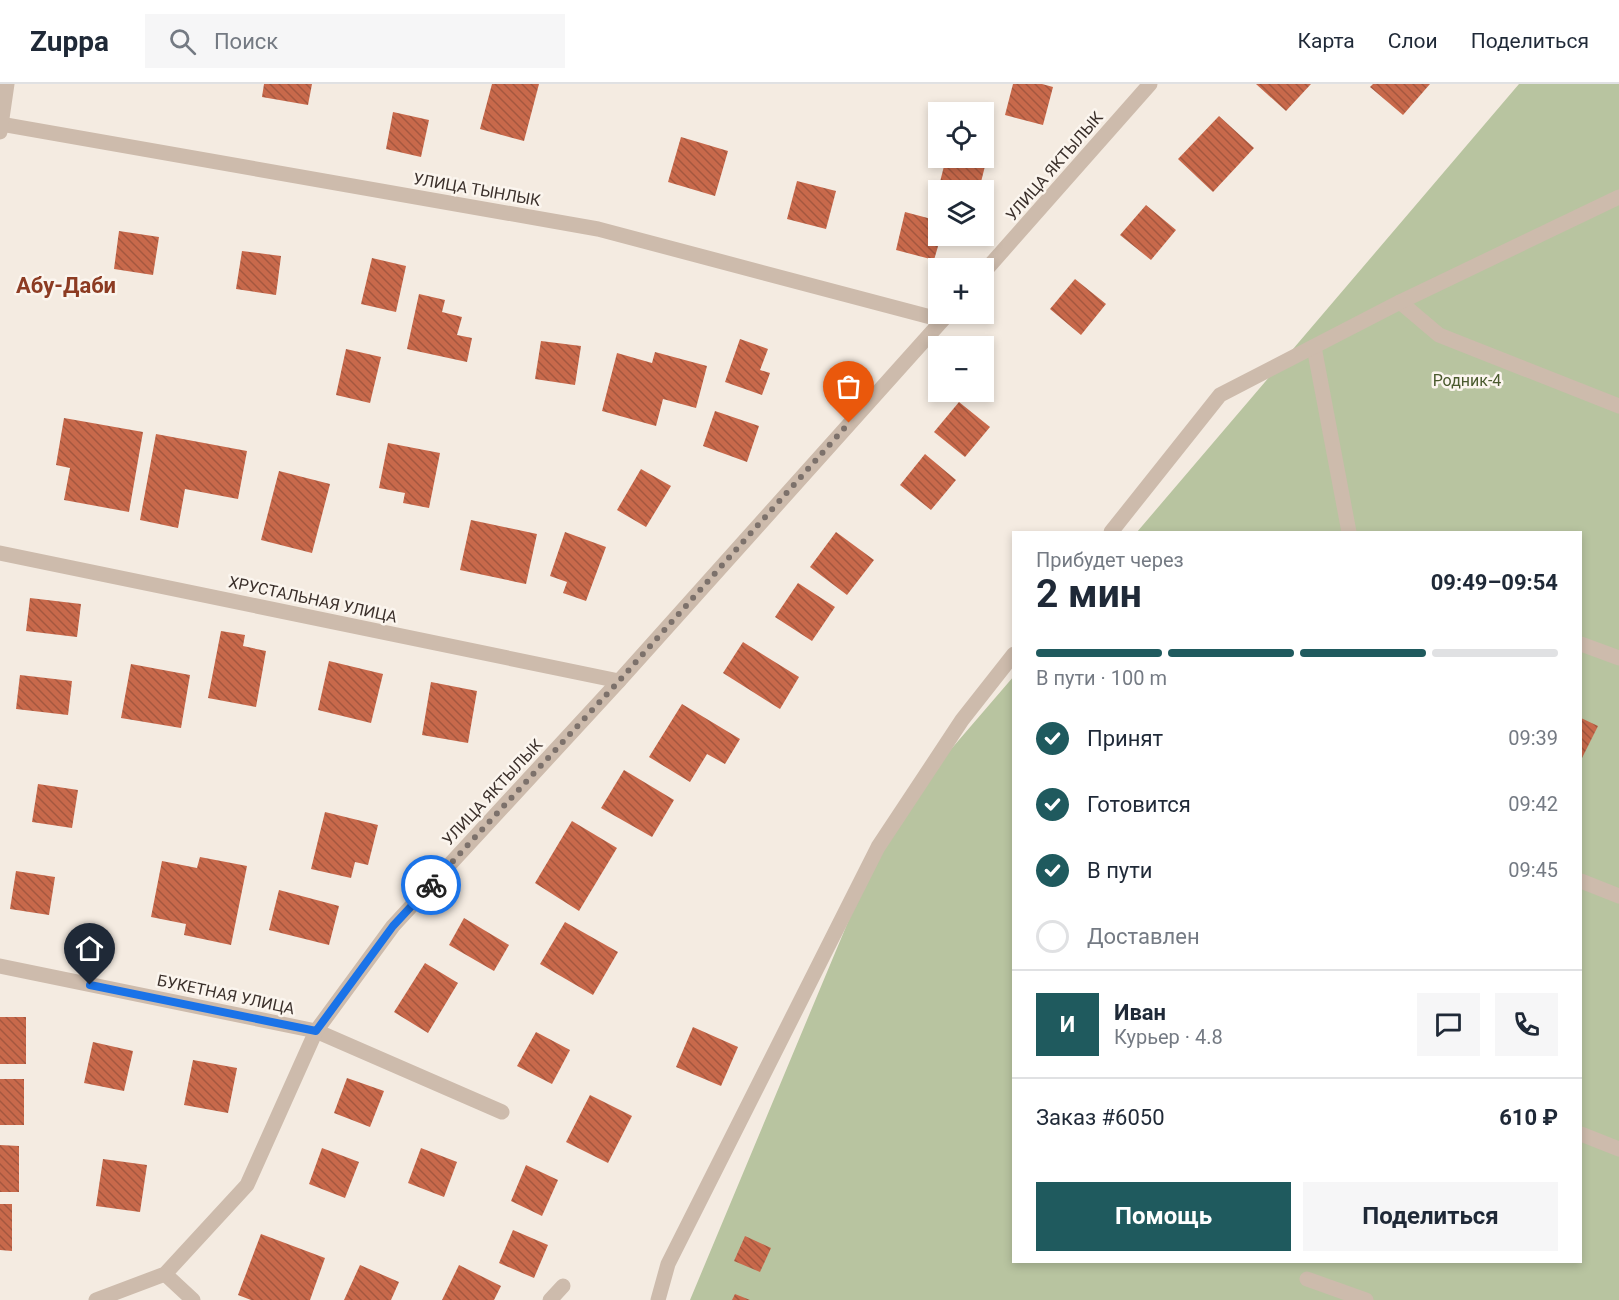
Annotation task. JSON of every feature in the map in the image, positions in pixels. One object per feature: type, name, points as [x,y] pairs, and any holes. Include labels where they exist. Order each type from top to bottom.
[{"type":"street","points":[[0,132],[7,84]]},
{"type":"street","name":"УЛИЦА ЯКТЫЛЫК","points":[[994,261],[1150,84]]},
{"type":"street","name":"УЛИЦА ТЫНЛЫК","points":[[0,124],[598,229],[928,313]]},
{"type":"street","points":[[1112,531],[1220,395],[1400,302],[1619,196]]},
{"type":"street","points":[[1400,302],[1439,336],[1619,406]]},
{"type":"street","name":"УЛИЦА ЯКТЫЛЫК","points":[[96,1300],[165,1274],[247,1185],[316,1031],[393,926],[619,681],[939,324]]},
{"type":"street","points":[[1314,346],[1348,531]]},
{"type":"street","name":"ХРУСТАЛЬНАЯ УЛИЦА","points":[[0,553],[619,681]]},
{"type":"street","points":[[1582,644],[1619,658]]},
{"type":"street","points":[[658,1300],[668,1264],[878,847],[962,720],[1012,657]]},
{"type":"street","points":[[1582,881],[1619,896]]},
{"type":"street","name":"БУКЕТНАЯ УЛИЦА","points":[[0,966],[316,1031],[502,1112]]},
{"type":"street","points":[[1582,1134],[1619,1149]]},
{"type":"street","points":[[165,1274],[194,1300]]},
{"type":"street","points":[[1306,1279],[1366,1300]]},
{"type":"street","points":[[550,1300],[562,1286]]},
{"type":"green space","name":"Родник-4","points":[[1519,84],[1619,84],[1619,1300],[690,1300],[891,819],[1012,678],[1012,1263],[1582,1263],[1582,531],[1138,531]]},
{"type":"building","points":[[264,84],[312,84],[308,105],[262,97]]},
{"type":"building","points":[[492,84],[539,84],[524,141],[480,129]]},
{"type":"building","points":[[1013,84],[1042,84],[1053,87],[1043,125],[1005,115]]},
{"type":"building","points":[[1256,84],[1311,84],[1286,111]]},
{"type":"building","points":[[1373,84],[1430,84],[1403,115],[1370,87]]},
{"type":"building","points":[[393,112],[429,120],[421,157],[386,149]]},
{"type":"building","points":[[1219,116],[1254,148],[1213,192],[1178,159]]},
{"type":"building","points":[[681,137],[728,151],[715,196],[668,182]]},
{"type":"building","points":[[944,168],[984,168],[982,180],[940,180]]},
{"type":"building","points":[[797,181],[836,191],[826,229],[787,219]]},
{"type":"building","points":[[1146,205],[1176,230],[1151,260],[1120,235]]},
{"type":"building","points":[[905,212],[928,218],[928,246],[938,246],[935,258],[896,250]]},
{"type":"building","points":[[119,231],[159,237],[153,275],[114,269]]},
{"type":"building","points":[[242,251],[281,256],[276,295],[236,289]]},
{"type":"building","points":[[372,258],[406,266],[396,312],[361,304]]},
{"type":"building","points":[[1075,279],[1106,304],[1081,335],[1050,309]]},
{"type":"building","points":[[419,294],[445,300],[442,312],[462,317],[457,335],[472,338],[467,362],[407,349]]},
{"type":"building","points":[[740,339],[768,349],[760,370],[770,373],[762,395],[725,382]]},
{"type":"building","points":[[541,341],[581,346],[575,385],[535,379]]},
{"type":"building","points":[[346,349],[381,357],[370,403],[336,395]]},
{"type":"building","points":[[655,352],[707,366],[696,408],[663,399],[656,426],[602,411],[617,353],[652,363]]},
{"type":"building","points":[[959,402],[990,427],[965,457],[934,432]]},
{"type":"building","points":[[715,411],[759,426],[747,462],[703,446]]},
{"type":"building","points":[[64,418],[143,432],[129,512],[64,500],[70,468],[56,465]]},
{"type":"building","points":[[156,434],[247,451],[238,499],[185,489],[178,528],[140,520]]},
{"type":"building","points":[[388,443],[440,453],[429,508],[403,503],[405,493],[379,488]]},
{"type":"building","points":[[925,454],[956,480],[931,510],[900,485]]},
{"type":"building","points":[[641,469],[671,486],[646,527],[617,510]]},
{"type":"building","points":[[279,471],[330,484],[312,553],[261,540]]},
{"type":"building","points":[[471,520],[537,534],[526,584],[460,570]]},
{"type":"building","points":[[565,532],[606,547],[586,601],[563,593],[567,582],[550,576]]},
{"type":"building","points":[[836,532],[874,560],[847,595],[810,567]]},
{"type":"building","points":[[798,583],[835,607],[812,641],[775,617]]},
{"type":"building","points":[[30,598],[81,604],[77,637],[26,631]]},
{"type":"building","points":[[221,631],[245,635],[243,646],[266,651],[256,707],[208,698]]},
{"type":"building","points":[[743,642],[799,677],[780,709],[723,673]]},
{"type":"building","points":[[329,661],[383,674],[371,723],[318,710]]},
{"type":"building","points":[[131,664],[190,675],[181,728],[121,718]]},
{"type":"building","points":[[20,675],[72,681],[68,715],[16,709]]},
{"type":"building","points":[[431,682],[477,691],[468,743],[422,735]]},
{"type":"building","points":[[682,704],[740,739],[725,764],[707,754],[690,782],[649,757]]},
{"type":"building","points":[[1582,718],[1598,726],[1582,758]]},
{"type":"building","points":[[624,770],[674,800],[652,837],[601,808]]},
{"type":"building","points":[[38,784],[78,790],[72,828],[32,822]]},
{"type":"building","points":[[325,812],[378,825],[368,865],[355,862],[351,878],[311,869]]},
{"type":"building","points":[[572,821],[617,848],[579,911],[535,883]]},
{"type":"building","points":[[200,857],[247,866],[231,945],[184,935],[186,924],[151,917],[162,861],[197,868]]},
{"type":"building","points":[[16,871],[55,877],[49,915],[10,909]]},
{"type":"building","points":[[279,890],[339,906],[329,945],[269,930]]},
{"type":"building","points":[[464,918],[509,945],[494,971],[449,945]]},
{"type":"building","points":[[565,922],[618,952],[593,995],[540,964]]},
{"type":"building","points":[[425,963],[458,983],[428,1033],[394,1012]]},
{"type":"building","points":[[0,1017],[26,1017],[26,1064],[0,1064]]},
{"type":"building","points":[[693,1027],[738,1047],[721,1086],[676,1067]]},
{"type":"building","points":[[536,1032],[570,1050],[552,1084],[517,1066]]},
{"type":"building","points":[[93,1042],[133,1051],[124,1091],[84,1083]]},
{"type":"building","points":[[193,1060],[237,1068],[228,1113],[184,1105]]},
{"type":"building","points":[[347,1078],[384,1091],[370,1127],[334,1113]]},
{"type":"building","points":[[0,1079],[24,1079],[24,1125],[0,1125]]},
{"type":"building","points":[[590,1095],[632,1116],[608,1163],[566,1142]]},
{"type":"building","points":[[0,1145],[19,1146],[19,1192],[0,1192]]},
{"type":"building","points":[[322,1148],[359,1162],[345,1198],[309,1184]]},
{"type":"building","points":[[421,1148],[457,1162],[444,1197],[408,1183]]},
{"type":"building","points":[[103,1159],[147,1165],[140,1212],[96,1206]]},
{"type":"building","points":[[526,1165],[558,1180],[542,1216],[511,1201]]},
{"type":"building","points":[[0,1204],[12,1204],[12,1251],[0,1250]]},
{"type":"building","points":[[513,1230],[548,1245],[534,1278],[499,1263]]},
{"type":"building","points":[[261,1234],[325,1258],[310,1300],[251,1300],[238,1295]]},
{"type":"building","points":[[745,1236],[771,1248],[760,1272],[734,1261]]},
{"type":"building","points":[[360,1265],[399,1282],[391,1300],[344,1300]]},
{"type":"building","points":[[459,1265],[501,1286],[494,1300],[442,1300]]},
{"type":"building","points":[[735,1294],[750,1300],[732,1300]]},
{"type":"way so far","points":[[431,885],[619,681],[849,423]]},
{"type":"district","name":"Абу-Даби","points":[[66,285]]},
{"type":"route","points":[[90,985],[316,1031],[393,926],[431,885]]}]
